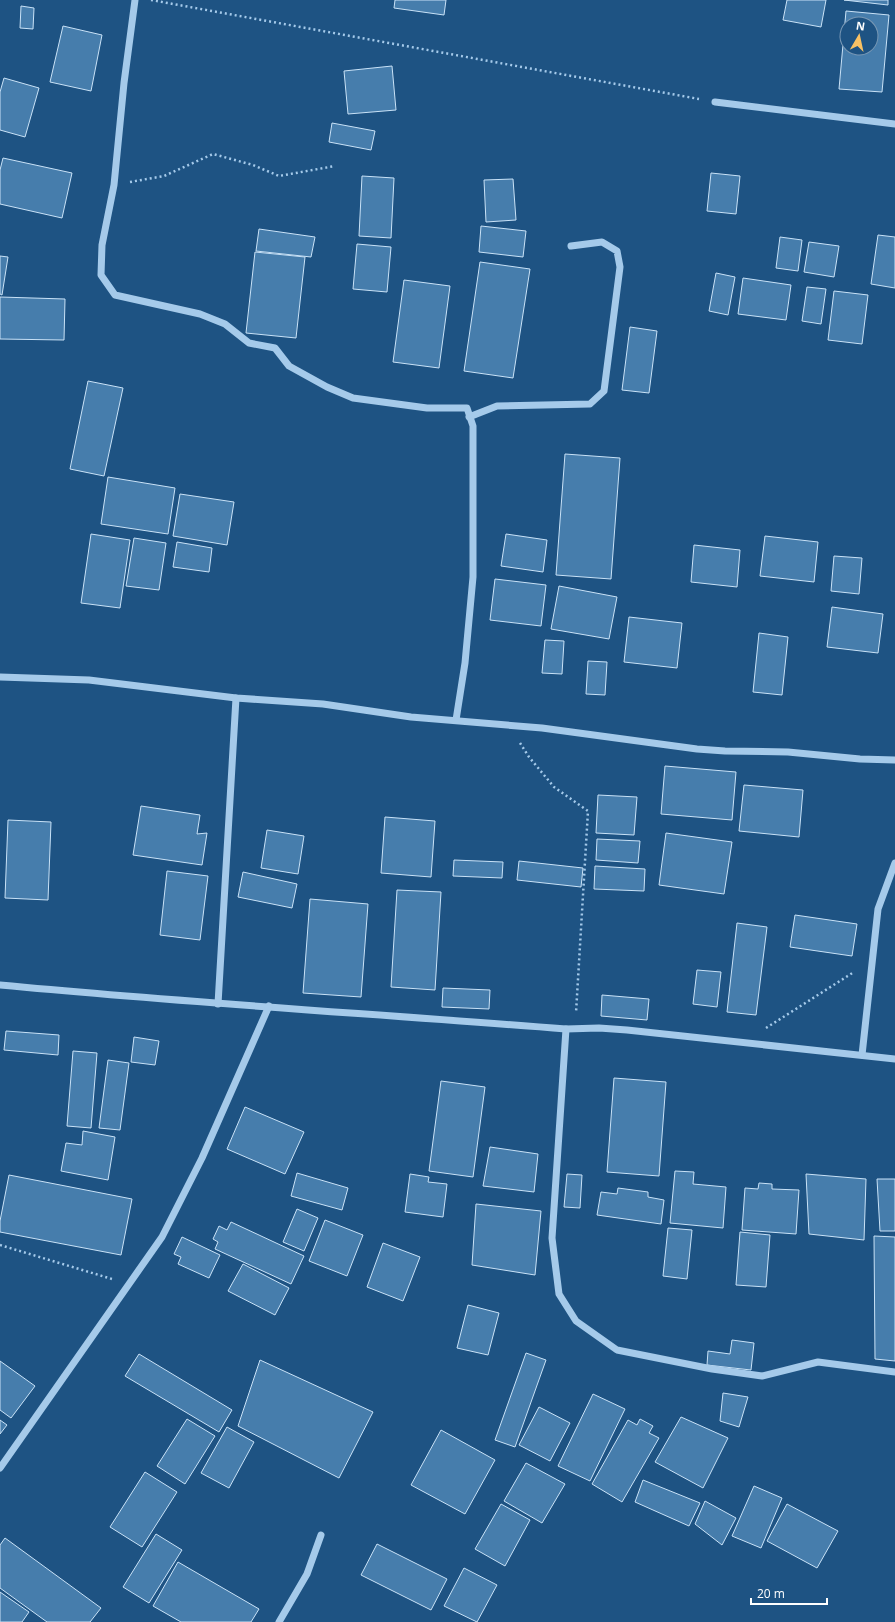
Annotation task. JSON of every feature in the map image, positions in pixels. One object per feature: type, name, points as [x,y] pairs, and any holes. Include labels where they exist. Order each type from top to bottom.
[{"type":"street","points":[[135,0],[124,83],[114,185],[102,245],[101,275],[115,295],[200,314],[225,324],[249,343],[275,348],[289,366],[327,387],[354,398],[427,408],[466,408],[473,426],[473,578],[465,663],[456,720]]},
{"type":"street","points":[[715,102],[895,124]]},
{"type":"street","points":[[469,417],[497,406],[590,404],[604,391],[620,267],[617,252],[602,242],[571,246]]},
{"type":"street","points":[[0,677],[89,680],[236,698],[323,704],[411,717],[542,728],[711,750],[788,752],[860,759],[895,760]]},
{"type":"street","points":[[218,1004],[236,698]]},
{"type":"street","points":[[862,1055],[878,909],[895,863]]},
{"type":"street","points":[[0,985],[123,997],[269,1006],[566,1029],[613,1029],[895,1059]]},
{"type":"street","points":[[0,1468],[162,1237],[202,1158],[269,1006]]},
{"type":"street","points":[[566,1029],[552,1238],[559,1294],[576,1321],[617,1350],[712,1369],[762,1376],[818,1362],[895,1372]]},
{"type":"street","points":[[279,1622],[307,1574],[321,1536]]},
{"type":"path","points":[[150,0],[715,102]]},
{"type":"path","points":[[114,185],[164,176],[213,154],[253,165],[279,176],[335,166]]},
{"type":"path","points":[[508,726],[529,757],[554,787],[588,811],[583,916],[575,1028]]},
{"type":"path","points":[[743,1043],[872,960]]},
{"type":"path","points":[[0,1245],[130,1284]]},
{"type":"building","points":[[395,0],[446,0],[444,15],[394,8]]},
{"type":"building","points":[[787,0],[826,0],[821,27],[783,20]]},
{"type":"building","points":[[844,0],[888,0],[888,5]]},
{"type":"building","points":[[21,6],[34,8],[33,29],[20,28]]},
{"type":"building","points":[[846,11],[889,15],[882,92],[839,89],[842,56],[879,56],[879,16],[846,16]]},
{"type":"building","points":[[63,26],[102,35],[91,91],[50,82]]},
{"type":"building","points":[[392,66],[396,110],[348,114],[344,71]]},
{"type":"building","points":[[4,78],[39,88],[25,137],[0,130],[0,92]]},
{"type":"building","points":[[332,123],[375,131],[371,150],[329,142]]},
{"type":"building","points":[[3,158],[72,173],[62,218],[0,204],[0,170]]},
{"type":"building","points":[[711,173],[740,176],[736,214],[707,211]]},
{"type":"building","points":[[362,176],[394,178],[391,238],[359,236]]},
{"type":"building","points":[[513,179],[516,220],[486,222],[484,180]]},
{"type":"building","points":[[481,226],[526,231],[523,257],[479,252]]},
{"type":"building","points":[[259,229],[315,237],[311,257],[256,251]]},
{"type":"building","points":[[878,235],[895,237],[895,288],[871,284]]},
{"type":"building","points":[[780,237],[802,240],[798,271],[776,268]]},
{"type":"building","points":[[809,242],[839,246],[834,277],[804,272]]},
{"type":"building","points":[[357,244],[391,247],[387,292],[353,289]]},
{"type":"building","points":[[255,252],[305,257],[296,338],[246,333]]},
{"type":"building","points":[[0,256],[8,257],[2,295],[0,294]]},
{"type":"building","points":[[480,262],[530,269],[513,378],[464,371]]},
{"type":"building","points":[[716,273],[735,277],[728,315],[709,311]]},
{"type":"building","points":[[743,278],[791,285],[786,320],[738,314]]},
{"type":"building","points":[[404,280],[450,286],[439,368],[393,362]]},
{"type":"building","points":[[807,287],[826,289],[821,324],[802,321]]},
{"type":"building","points":[[834,291],[868,295],[862,344],[828,340]]},
{"type":"building","points":[[0,297],[65,299],[64,340],[0,339]]},
{"type":"building","points":[[630,327],[657,331],[649,393],[622,390]]},
{"type":"building","points":[[88,381],[123,388],[104,476],[70,469]]},
{"type":"building","points":[[565,454],[620,458],[611,579],[556,575]]},
{"type":"building","points":[[108,477],[175,488],[168,534],[101,524]]},
{"type":"building","points":[[180,494],[234,502],[227,545],[173,536]]},
{"type":"building","points":[[91,534],[130,540],[120,608],[81,603]]},
{"type":"building","points":[[506,534],[547,540],[543,572],[501,566]]},
{"type":"building","points":[[765,536],[818,542],[814,582],[760,576]]},
{"type":"building","points":[[134,538],[166,543],[159,590],[126,586]]},
{"type":"building","points":[[177,542],[212,548],[209,572],[173,567]]},
{"type":"building","points":[[694,545],[740,550],[737,587],[691,582]]},
{"type":"building","points":[[834,556],[862,558],[859,594],[831,591]]},
{"type":"building","points":[[495,579],[546,585],[541,626],[490,620]]},
{"type":"building","points":[[559,586],[617,597],[609,639],[551,629]]},
{"type":"building","points":[[832,607],[883,614],[878,653],[827,647]]},
{"type":"building","points":[[629,617],[682,623],[677,668],[624,662]]},
{"type":"building","points":[[759,633],[788,637],[782,695],[753,692]]},
{"type":"building","points":[[545,640],[564,641],[562,674],[542,673]]},
{"type":"building","points":[[588,661],[607,662],[605,695],[586,694]]},
{"type":"building","points":[[665,766],[736,772],[732,820],[661,814]]},
{"type":"building","points":[[744,785],[803,790],[799,837],[739,831]]},
{"type":"building","points":[[598,795],[637,797],[634,835],[596,833]]},
{"type":"building","points":[[141,806],[200,815],[197,834],[207,833],[202,865],[133,855]]},
{"type":"building","points":[[385,817],[435,821],[431,877],[381,873]]},
{"type":"building","points":[[8,820],[51,822],[48,900],[5,898]]},
{"type":"building","points":[[267,830],[304,836],[298,874],[261,868]]},
{"type":"building","points":[[666,833],[732,842],[724,894],[659,885]]},
{"type":"building","points":[[597,839],[640,841],[638,863],[596,860]]},
{"type":"building","points":[[454,860],[503,862],[502,878],[453,876]]},
{"type":"building","points":[[519,861],[583,868],[581,887],[517,880]]},
{"type":"building","points":[[595,866],[645,869],[644,891],[594,889]]},
{"type":"building","points":[[167,871],[208,876],[200,940],[160,935]]},
{"type":"building","points":[[243,872],[297,884],[292,908],[238,897]]},
{"type":"building","points":[[397,890],[441,892],[435,990],[391,987]]},
{"type":"building","points":[[310,899],[368,904],[361,997],[303,993]]},
{"type":"building","points":[[795,915],[857,924],[852,956],[790,947]]},
{"type":"building","points":[[737,923],[767,927],[756,1015],[727,1012]]},
{"type":"building","points":[[697,970],[721,972],[717,1007],[693,1004]]},
{"type":"building","points":[[443,988],[490,990],[489,1009],[442,1007]]},
{"type":"building","points":[[602,995],[649,999],[647,1020],[601,1016]]},
{"type":"building","points":[[6,1031],[59,1035],[58,1055],[4,1050]]},
{"type":"building","points":[[134,1037],[159,1041],[155,1065],[131,1062]]},
{"type":"building","points":[[73,1051],[97,1053],[91,1128],[67,1126]]},
{"type":"building","points":[[108,1060],[129,1063],[120,1130],[99,1128]]},
{"type":"building","points":[[614,1078],[666,1082],[659,1176],[607,1172]]},
{"type":"building","points":[[441,1081],[485,1087],[473,1177],[429,1171]]},
{"type":"building","points":[[245,1107],[304,1132],[285,1174],[227,1149]]},
{"type":"building","points":[[83,1131],[115,1137],[108,1180],[61,1171],[66,1143],[82,1145]]},
{"type":"building","points":[[490,1147],[538,1154],[534,1192],[483,1186]]},
{"type":"building","points":[[675,1171],[694,1172],[693,1184],[726,1187],[723,1228],[670,1223]]},
{"type":"building","points":[[297,1173],[348,1188],[342,1210],[291,1196]]},
{"type":"building","points":[[410,1174],[429,1177],[428,1182],[447,1184],[443,1217],[405,1212]]},
{"type":"building","points":[[567,1174],[582,1175],[580,1208],[564,1207]]},
{"type":"building","points":[[806,1174],[866,1179],[864,1240],[809,1234]]},
{"type":"building","points":[[9,1175],[132,1199],[121,1255],[0,1232],[0,1221]]},
{"type":"building","points":[[877,1179],[895,1179],[895,1231],[880,1231]]},
{"type":"building","points":[[759,1183],[772,1184],[772,1189],[799,1190],[796,1234],[742,1230],[745,1188],[758,1189]]},
{"type":"building","points":[[618,1188],[648,1192],[648,1197],[664,1200],[661,1224],[597,1215],[601,1192],[617,1194]]},
{"type":"building","points":[[476,1204],[541,1211],[535,1275],[472,1265]]},
{"type":"building","points":[[297,1209],[318,1218],[304,1251],[283,1242]]},
{"type":"building","points":[[325,1220],[363,1235],[347,1276],[309,1261]]},
{"type":"building","points":[[231,1222],[304,1256],[291,1284],[215,1249],[218,1242],[213,1239],[219,1226],[227,1230]]},
{"type":"building","points":[[668,1228],[692,1230],[687,1279],[663,1276]]},
{"type":"building","points":[[740,1232],[770,1235],[766,1287],[736,1285]]},
{"type":"building","points":[[874,1236],[895,1237],[895,1361],[875,1359]]},
{"type":"building","points":[[182,1237],[220,1255],[209,1278],[178,1264],[181,1257],[174,1254]]},
{"type":"building","points":[[383,1243],[420,1257],[403,1301],[367,1287]]},
{"type":"building","points":[[243,1264],[289,1288],[275,1315],[228,1291]]},
{"type":"building","points":[[468,1305],[499,1313],[488,1355],[457,1348]]},
{"type":"building","points":[[732,1340],[754,1343],[751,1370],[707,1365],[708,1351],[730,1354]]},
{"type":"building","points":[[526,1353],[546,1360],[515,1447],[495,1440]]},
{"type":"building","points":[[139,1354],[232,1410],[219,1432],[125,1376]]},
{"type":"building","points":[[260,1360],[373,1412],[339,1478],[238,1426]]},
{"type":"building","points":[[0,1361],[35,1386],[11,1418],[0,1410]]},
{"type":"building","points":[[723,1393],[748,1397],[739,1427],[720,1421]]},
{"type":"building","points":[[593,1394],[625,1409],[590,1481],[558,1466]]},
{"type":"building","points":[[539,1407],[570,1423],[550,1461],[519,1445]]},
{"type":"building","points":[[681,1417],[728,1438],[703,1488],[655,1462]]},
{"type":"building","points":[[187,1419],[215,1436],[185,1484],[157,1466]]},
{"type":"building","points":[[640,1419],[653,1426],[649,1433],[659,1438],[622,1502],[592,1484],[628,1420],[637,1425]]},
{"type":"building","points":[[0,1420],[7,1425],[0,1434]]},
{"type":"building","points":[[227,1427],[254,1442],[229,1488],[201,1473]]},
{"type":"building","points":[[441,1430],[495,1460],[465,1514],[411,1485]]},
{"type":"building","points":[[526,1463],[565,1484],[542,1523],[504,1501]]},
{"type":"building","points":[[145,1472],[177,1492],[142,1547],[110,1527]]},
{"type":"building","points":[[643,1480],[700,1503],[689,1526],[635,1502]]},
{"type":"building","points":[[754,1486],[782,1498],[761,1548],[732,1536]]},
{"type":"building","points":[[705,1501],[736,1518],[722,1545],[695,1524]]},
{"type":"building","points":[[501,1504],[530,1520],[505,1566],[475,1549]]},
{"type":"building","points":[[787,1504],[838,1531],[817,1568],[767,1541]]},
{"type":"building","points":[[156,1534],[182,1550],[149,1603],[123,1587]]},
{"type":"building","points":[[5,1538],[101,1608],[90,1622],[47,1622],[0,1588],[0,1545]]},
{"type":"building","points":[[377,1544],[447,1579],[431,1610],[361,1575]]},
{"type":"building","points":[[178,1562],[259,1609],[251,1622],[181,1622],[153,1606]]},
{"type":"building","points":[[464,1568],[497,1585],[477,1622],[444,1606]]},
{"type":"building","points":[[0,1592],[29,1612],[22,1622],[0,1622]]}]
